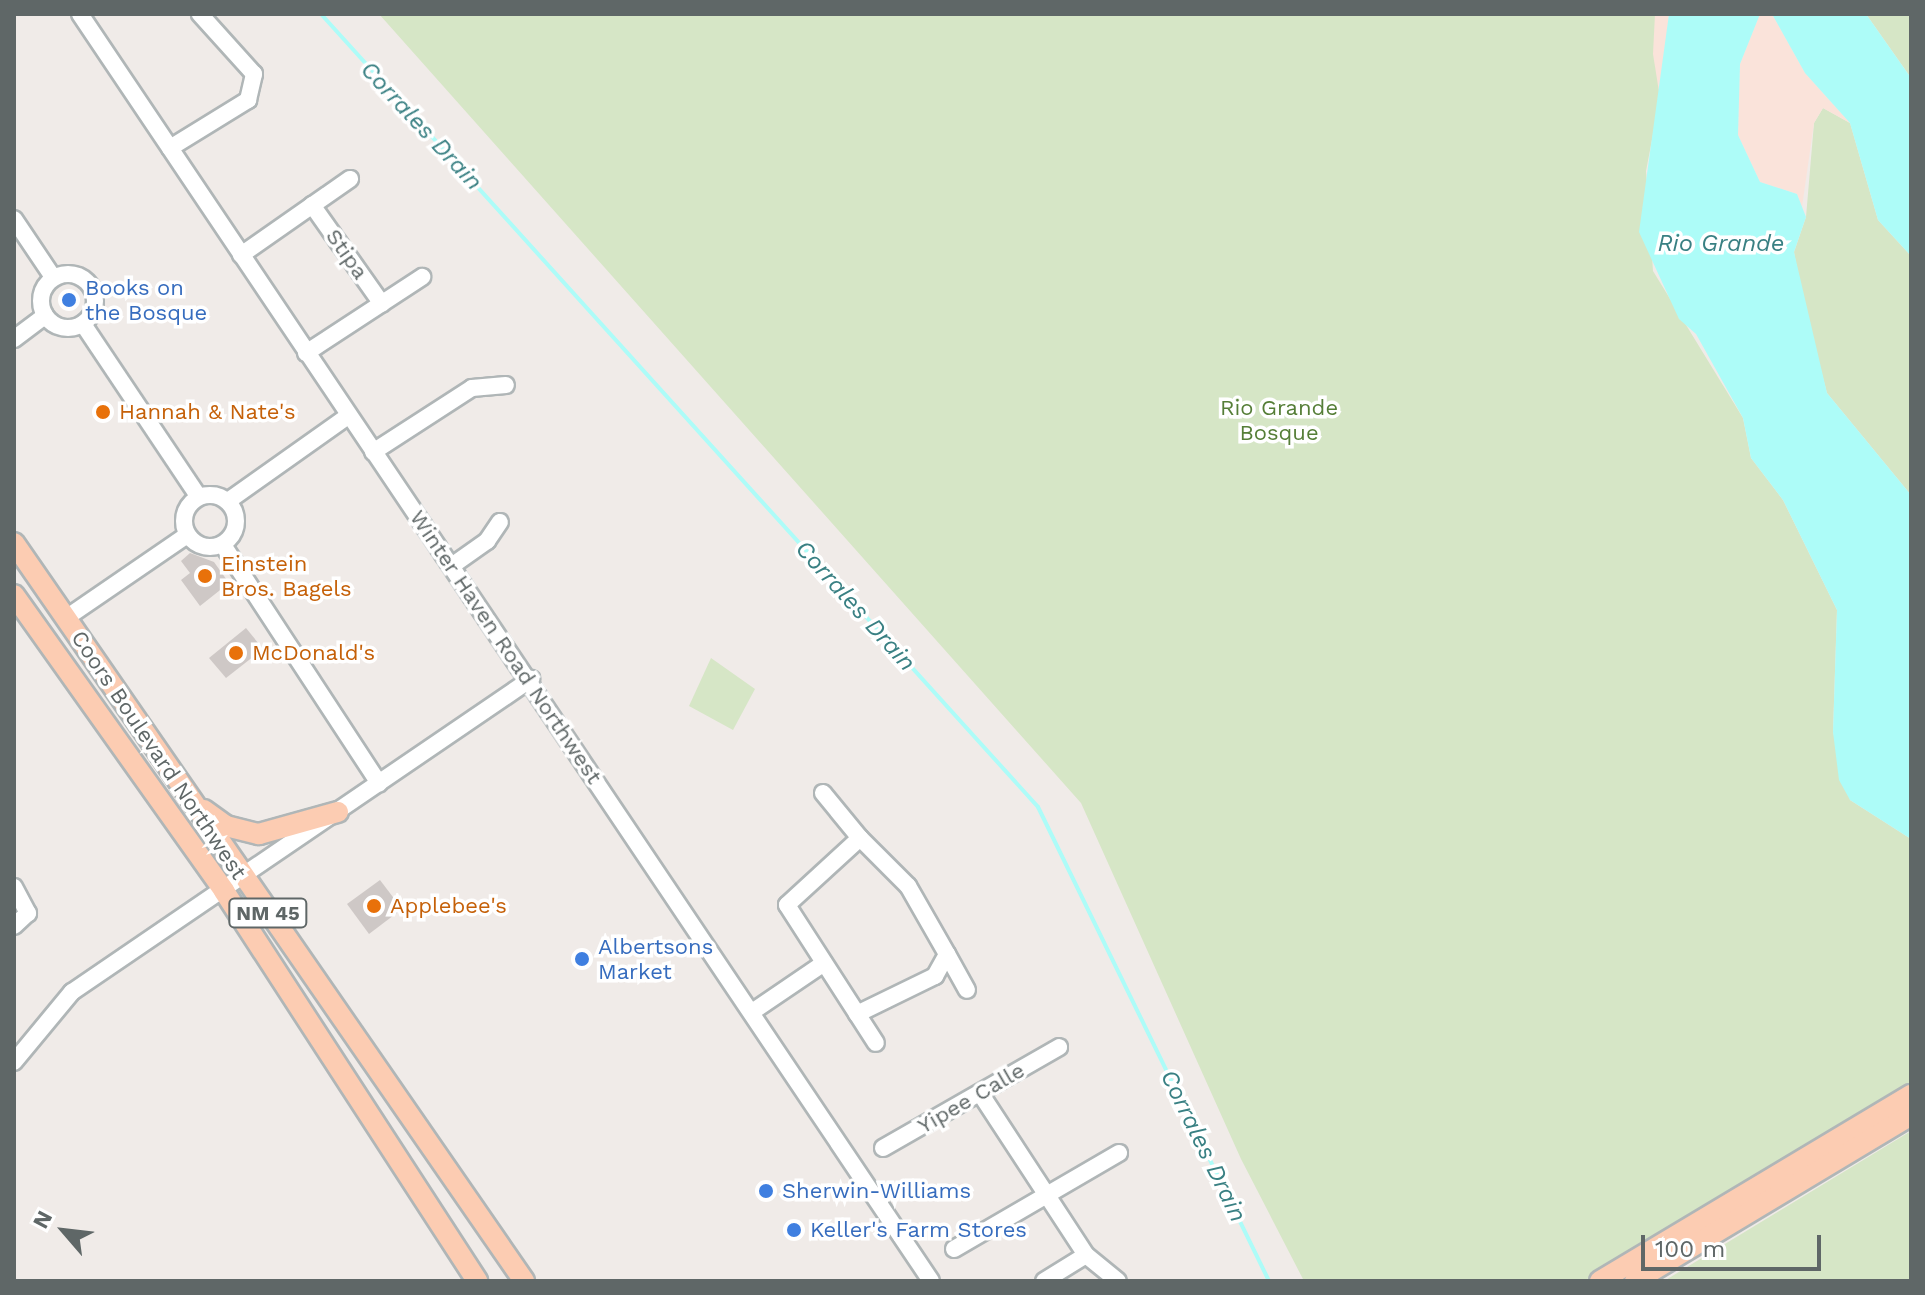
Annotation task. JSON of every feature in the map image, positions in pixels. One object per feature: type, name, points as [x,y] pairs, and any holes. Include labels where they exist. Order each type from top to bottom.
[{"type":"main road","name":"Coors Boulevard Northwest","points":[[14,543],[524,1281]]},
{"type":"main road","name":"Coors Boulevard Northwest","points":[[14,595],[224,891],[477,1281]]},
{"type":"main road","points":[[191,801],[226,826],[259,834],[338,812]]},
{"type":"main road","points":[[1600,1281],[1911,1095]]},
{"type":"main road","points":[[1635,1281],[1911,1115]]},
{"type":"street","name":"Winter Haven Road Northwest","points":[[80,14],[348,416],[531,679],[931,1281]]},
{"type":"street","points":[[170,148],[248,100],[254,74],[200,14]]},
{"type":"street","points":[[241,255],[350,179]]},
{"type":"street","name":"Stipa","points":[[312,205],[382,304]]},
{"type":"street","points":[[14,219],[53,277]]},
{"type":"street","points":[[79,276],[92,288],[95,306],[83,324],[59,327],[45,316],[42,291],[53,277],[79,276]]},
{"type":"street","points":[[306,353],[422,277]]},
{"type":"street","points":[[14,339],[45,316]]},
{"type":"street","points":[[83,324],[199,497],[228,501],[348,416]]},
{"type":"street","points":[[373,452],[472,388],[506,385]]},
{"type":"street","points":[[199,497],[185,512],[187,535],[203,547],[223,545]]},
{"type":"street","points":[[223,545],[237,523],[228,501]]},
{"type":"street","points":[[453,565],[487,541],[500,522]]},
{"type":"street","points":[[66,618],[187,535]]},
{"type":"street","points":[[223,545],[379,783]]},
{"type":"street","points":[[14,1062],[72,992],[244,879],[531,679]]},
{"type":"street","points":[[823,793],[860,838],[908,886],[967,990]]},
{"type":"street","points":[[860,838],[787,905],[876,1043]]},
{"type":"street","points":[[14,887],[28,913],[14,926]]},
{"type":"street","points":[[857,1014],[935,976],[947,954]]},
{"type":"street","points":[[752,1012],[824,963]]},
{"type":"street","name":"Yipee Calle","points":[[883,1148],[1059,1047]]},
{"type":"street","points":[[980,1093],[1086,1255],[1118,1281]]},
{"type":"street","points":[[954,1249],[1119,1153]]},
{"type":"street","points":[[1044,1281],[1086,1255]]},
{"type":"green space","name":"Rio Grande Bosque","points":[[379,14],[1655,14],[1660,98],[1646,171],[1653,271],[1743,418],[1751,458],[1783,500],[1837,610],[1833,732],[1850,800],[1911,839],[1911,1083],[1584,1281],[1304,1281],[1241,1159],[1081,803]]},
{"type":"green space","points":[[1866,14],[1911,14],[1911,78]]},
{"type":"green space","points":[[1823,108],[1850,123],[1878,220],[1911,256],[1911,495],[1827,393],[1803,303],[1794,252],[1806,217],[1814,123]]},
{"type":"green space","points":[[711,658],[755,689],[733,730],[689,706]]},
{"type":"green space","points":[[1911,1131],[1911,1281],[1664,1281]]},
{"type":"sand","points":[[1655,14],[1669,14],[1660,98],[1653,54]]},
{"type":"sand","points":[[1760,14],[1772,14],[1805,73],[1850,123],[1823,108],[1814,123],[1802,207],[1797,194],[1760,182],[1738,135],[1740,64]]},
{"type":"water","name":"Rio Grande","points":[[1669,14],[1760,14],[1740,64],[1738,135],[1760,182],[1797,194],[1806,217],[1794,252],[1827,393],[1911,495],[1911,839],[1850,800],[1839,780],[1833,732],[1837,610],[1783,500],[1751,458],[1743,418],[1696,334],[1679,319],[1639,232]]},
{"type":"water","points":[[1772,14],[1866,14],[1911,78],[1911,256],[1878,220],[1850,123],[1805,73]]},
{"type":"building","name":"Einstein Bros. Bagels","points":[[190,553],[214,562],[229,583],[200,606],[181,580],[190,573],[181,561]]},
{"type":"building","name":"McDonald's","points":[[246,628],[263,649],[226,678],[209,658]]},
{"type":"building","name":"Applebee's","points":[[380,880],[402,909],[369,934],[347,904]]},
{"type":"waterway","name":"Corrales Drain","points":[[321,14],[1038,807],[1269,1281]]},
{"type":"place","name":"Books on the Bosque","points":[[69,300]]},
{"type":"place","name":"Hannah & Nate's","points":[[103,412]]},
{"type":"place","name":"Einstein Bros. Bagels","points":[[205,576]]},
{"type":"place","name":"McDonald's","points":[[236,653]]},
{"type":"place","name":"Applebee's","points":[[374,906]]},
{"type":"place","name":"Albertsons Market","points":[[582,959]]},
{"type":"place","name":"Sherwin-Williams","points":[[766,1191]]},
{"type":"place","name":"Keller's Farm Stores","points":[[794,1230]]}]
